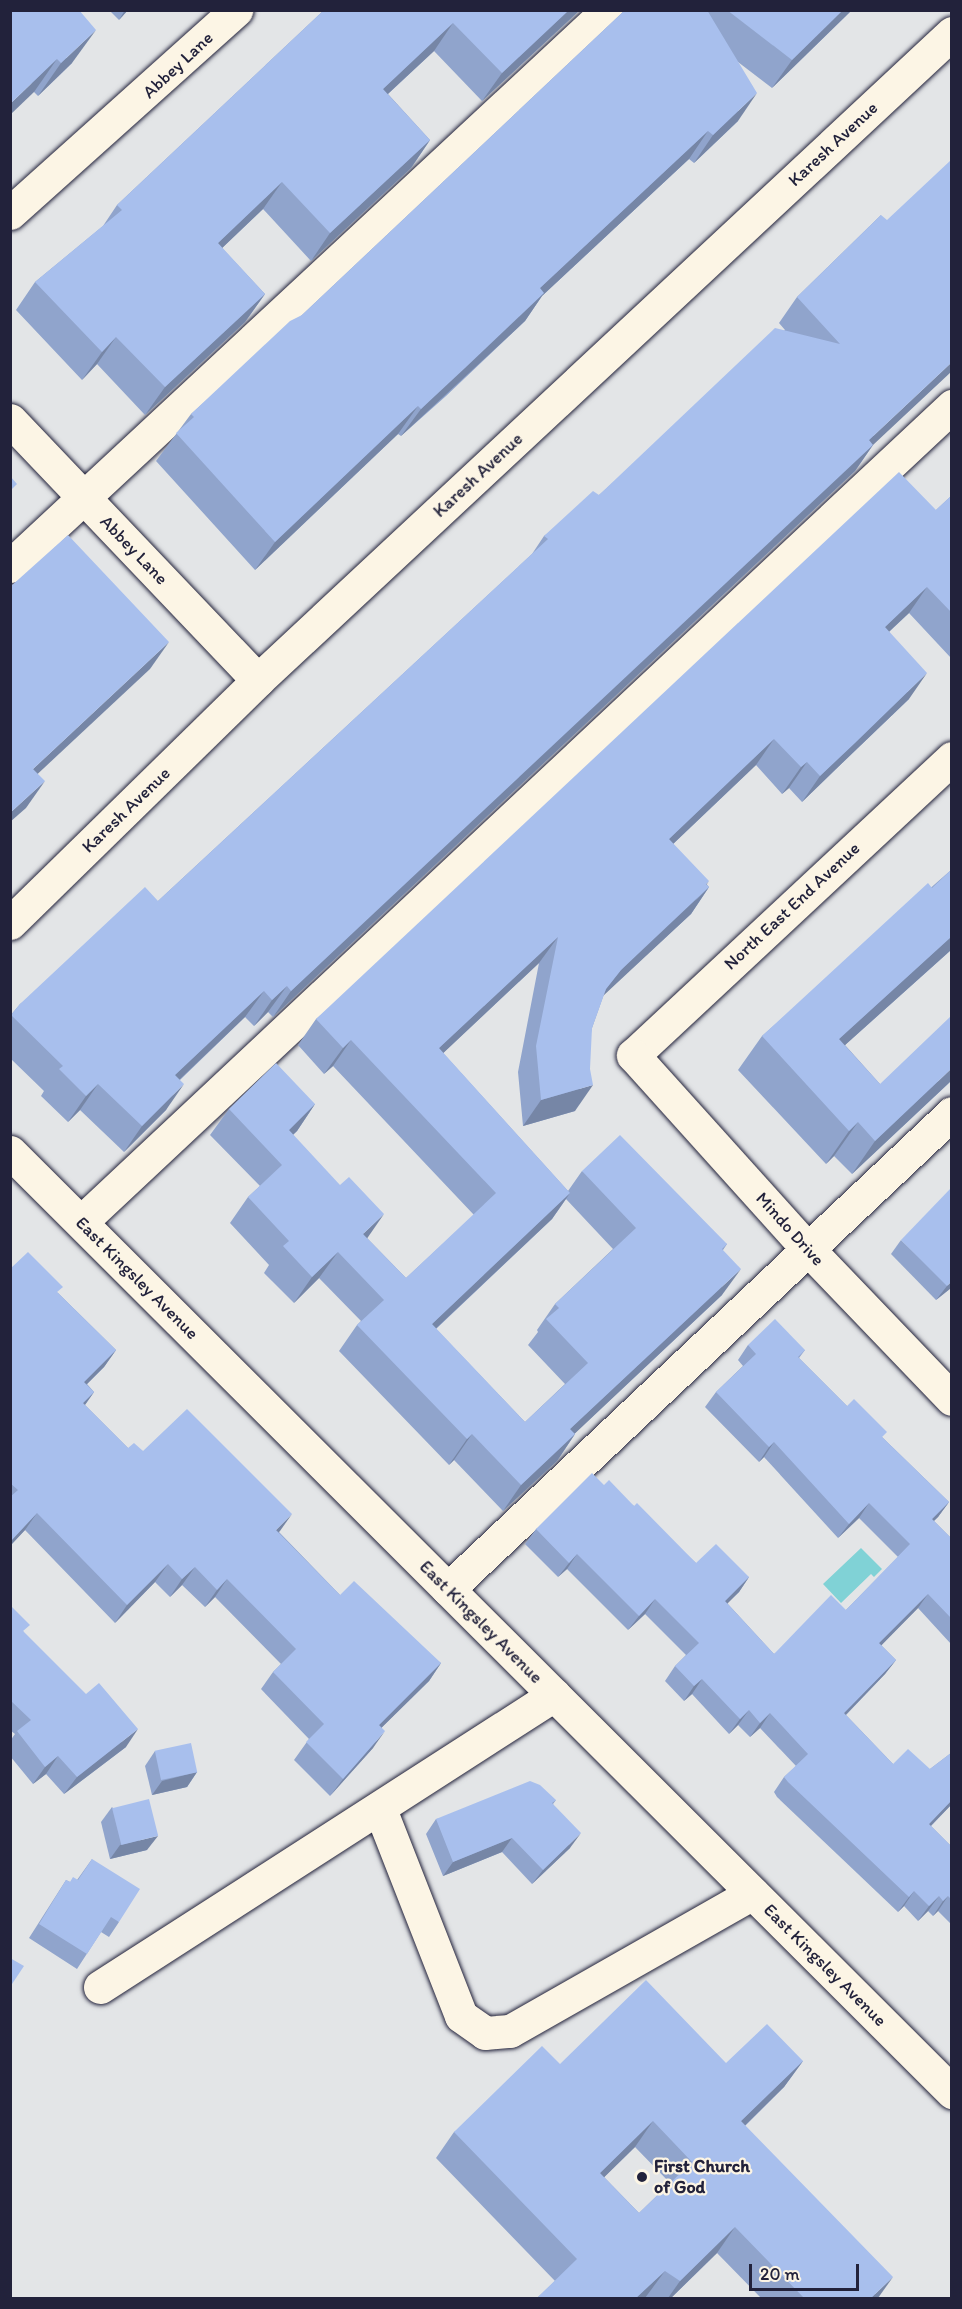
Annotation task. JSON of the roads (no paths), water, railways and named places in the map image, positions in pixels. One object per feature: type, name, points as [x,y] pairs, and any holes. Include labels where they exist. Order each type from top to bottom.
[{"type":"street","name":"Abbey Lane","points":[[10,213],[236,10]]},
{"type":"street","points":[[10,566],[608,10]]},
{"type":"street","name":"Karesh Avenue","points":[[10,923],[258,680],[951,33]]},
{"type":"street","points":[[81,1222],[951,406]]},
{"type":"street","name":"Abbey Lane","points":[[10,420],[258,680]]},
{"type":"street","name":"North East End Avenue","points":[[633,1055],[951,758]]},
{"type":"street","name":"Mindo Drive","points":[[633,1055],[807,1248],[951,1398]]},
{"type":"street","points":[[448,1589],[951,1113]]},
{"type":"street","name":"East Kingsley Avenue","points":[[10,1152],[951,2092]]},
{"type":"street","points":[[99,1987],[380,1809],[554,1695]]},
{"type":"street","points":[[380,1809],[461,2016],[485,2033],[510,2031],[753,1893]]},
{"type":"water","points":[[861,1548],[882,1569],[874,1577],[871,1574],[841,1603],[823,1584]]},
{"type":"place","name":"First Church of God","points":[[642,2177]]}]
